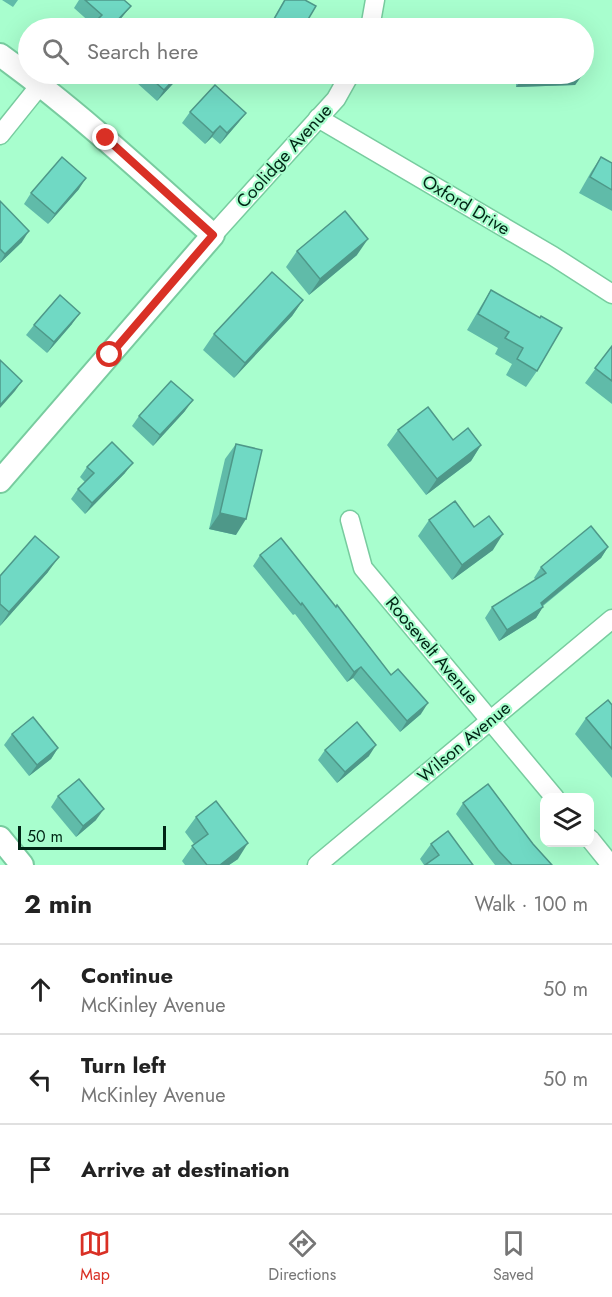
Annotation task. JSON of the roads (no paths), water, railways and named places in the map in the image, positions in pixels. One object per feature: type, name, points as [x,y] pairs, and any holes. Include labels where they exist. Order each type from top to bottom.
[{"type":"street","points":[[372,18],[375,0]]},
{"type":"street","points":[[0,56],[18,68]]},
{"type":"street","points":[[0,135],[41,84],[106,138],[213,235],[0,481]]},
{"type":"street","name":"Coolidge Avenue","points":[[213,235],[336,99],[344,84]]},
{"type":"street","name":"Oxford Drive","points":[[318,118],[523,238],[612,294]]},
{"type":"street","name":"Roosevelt Avenue","points":[[350,520],[363,568],[551,793]]},
{"type":"street","name":"Wilson Avenue","points":[[317,865],[612,619]]},
{"type":"street","points":[[0,838],[22,865]]},
{"type":"street","points":[[594,844],[611,865]]}]
